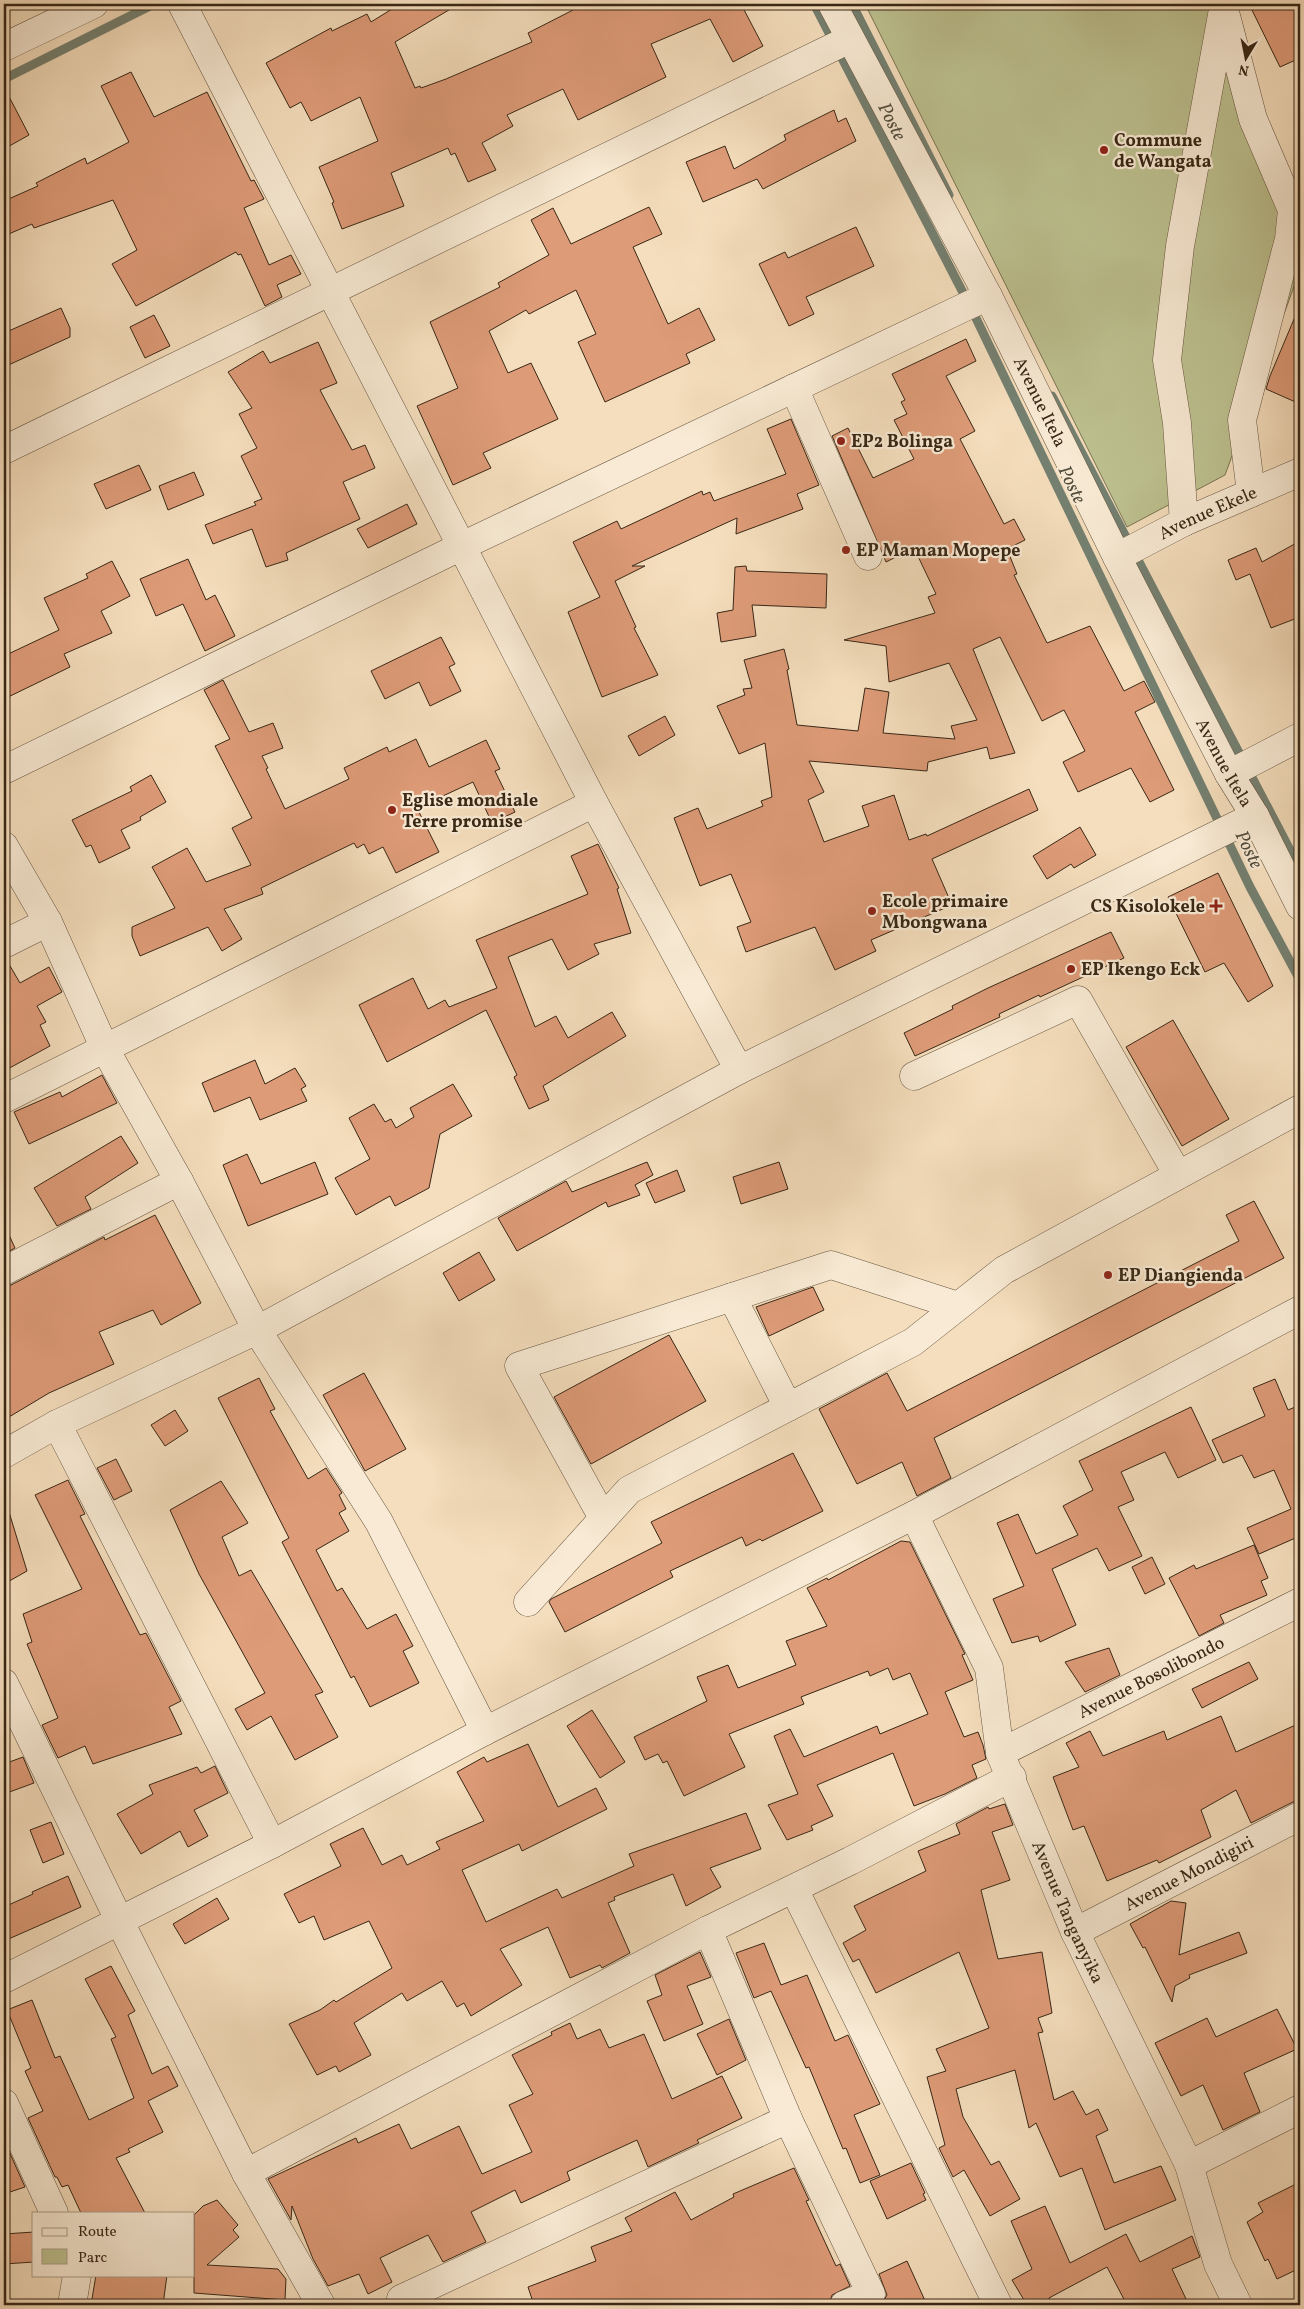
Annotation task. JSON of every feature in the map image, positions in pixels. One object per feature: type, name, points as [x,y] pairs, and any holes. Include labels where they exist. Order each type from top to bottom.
[{"type":"street","points":[[4,47],[94,4]]},
{"type":"street","points":[[182,4],[594,803],[739,1070]]},
{"type":"street","name":"Avenue Itela","points":[[832,4],[988,296],[1117,557],[1229,774],[1255,816],[1300,906]]},
{"type":"street","points":[[1224,5],[1253,119],[1296,210],[1242,420],[1251,493]]},
{"type":"street","points":[[1184,522],[1176,423],[1167,360],[1180,246],[1224,5]]},
{"type":"street","points":[[4,450],[850,39]]},
{"type":"street","points":[[4,770],[462,546],[988,296]]},
{"type":"street","points":[[794,388],[868,556]]},
{"type":"street","name":"Avenue Ekele","points":[[1117,557],[1184,522],[1300,472]]},
{"type":"street","points":[[1229,774],[1300,737]]},
{"type":"street","points":[[4,1098],[594,803]]},
{"type":"street","points":[[4,1454],[57,1424],[258,1330],[739,1070],[1255,816]]},
{"type":"street","points":[[4,846],[48,922],[105,1049],[258,1330],[379,1522],[485,1731]]},
{"type":"street","points":[[4,944],[48,922]]},
{"type":"street","points":[[914,1076],[1078,1000],[1178,1175]]},
{"type":"street","points":[[528,1602],[629,1490],[913,1342],[1004,1270],[1300,1109]]},
{"type":"street","points":[[4,1271],[178,1181]]},
{"type":"street","points":[[603,1518],[519,1366],[831,1265],[958,1306]]},
{"type":"street","points":[[732,1297],[788,1407]]},
{"type":"street","points":[[4,1979],[272,1844],[485,1731],[914,1515],[1300,1310]]},
{"type":"street","points":[[57,1424],[272,1844]]},
{"type":"street","name":"Avenue Tanganyika","points":[[914,1515],[989,1668],[1006,1765],[1076,1932],[1189,2166],[1218,2264],[1238,2305]]},
{"type":"street","name":"Avenue Bosolibondo","points":[[246,2173],[708,1930],[794,1889],[1006,1765],[1300,1602]]},
{"type":"street","points":[[4,1683],[15,1732],[120,1922],[246,2173],[321,2305]]},
{"type":"street","name":"Avenue Mondigiri","points":[[1076,1932],[1300,1816]]},
{"type":"street","points":[[794,1889],[998,2305]]},
{"type":"street","points":[[708,1930],[788,2119],[871,2294],[844,2305]]},
{"type":"street","points":[[4,2103],[54,2212]]},
{"type":"street","points":[[1189,2166],[1300,2109]]},
{"type":"street","points":[[397,2303],[788,2119]]},
{"type":"street","points":[[72,2305],[77,2276]]},
{"type":"green space","name":"Commune de Wangata","points":[[865,4],[1226,4],[1243,26],[1299,273],[1225,475],[1127,527]]},
{"type":"building","points":[[400,4],[459,4],[395,42],[415,88],[420,86],[421,88],[446,79],[532,42],[528,33],[573,10],[570,4],[746,4],[742,6],[763,46],[733,62],[710,19],[651,44],[666,77],[578,120],[563,89],[507,115],[513,126],[482,143],[496,170],[468,182],[455,153],[451,155],[448,148],[391,173],[404,206],[342,229],[332,203],[334,202],[319,167],[378,141],[360,97],[311,121],[301,102],[290,108],[266,63],[331,28],[332,31],[367,14],[371,22]]},
{"type":"building","points":[[1249,4],[1300,4],[1300,58],[1280,67]]},
{"type":"building","points":[[131,72],[154,117],[207,92],[251,181],[254,180],[264,199],[244,208],[269,265],[291,255],[301,274],[277,285],[282,297],[265,306],[241,254],[238,255],[236,252],[136,306],[112,264],[137,250],[113,200],[34,228],[32,224],[4,236],[4,201],[38,186],[36,183],[85,158],[87,164],[129,142],[101,86]]},
{"type":"building","points":[[4,87],[29,135],[4,149]]},
{"type":"building","points":[[834,110],[838,122],[846,118],[856,141],[763,189],[757,179],[703,202],[686,162],[725,146],[734,169],[786,140],[784,135]]},
{"type":"building","points":[[649,207],[662,234],[633,247],[668,324],[699,308],[715,340],[686,354],[690,363],[605,402],[578,342],[596,334],[576,290],[529,314],[526,310],[489,331],[508,373],[531,363],[558,419],[483,453],[491,468],[453,485],[417,406],[458,388],[430,322],[500,287],[498,283],[549,255],[531,220],[553,208],[571,244]]},
{"type":"building","points":[[856,227],[874,266],[806,297],[814,314],[789,326],[759,264],[785,252],[788,258]]},
{"type":"building","points":[[1300,305],[1300,404],[1266,389]]},
{"type":"building","points":[[61,308],[70,328],[70,337],[4,367],[4,333]]},
{"type":"building","points":[[154,315],[170,346],[145,358],[130,327]]},
{"type":"building","points":[[966,339],[976,361],[946,376],[975,431],[960,439],[1004,524],[1014,519],[1025,540],[1007,549],[1017,574],[1014,575],[1047,643],[1090,626],[1124,691],[1144,681],[1155,702],[1135,712],[1174,790],[1150,802],[1131,768],[1078,792],[1063,762],[1085,751],[1064,710],[1042,721],[1000,637],[973,649],[1015,753],[990,759],[987,747],[928,762],[927,771],[809,761],[824,792],[808,800],[824,842],[869,826],[862,806],[894,795],[909,840],[926,834],[927,836],[1029,789],[1038,810],[932,859],[952,905],[871,940],[876,951],[835,970],[815,927],[746,952],[737,927],[751,922],[731,874],[700,886],[674,818],[698,808],[707,829],[763,806],[761,801],[772,797],[765,743],[739,754],[717,706],[745,695],[743,689],[752,688],[744,660],[784,649],[789,669],[787,670],[797,725],[858,731],[865,688],[889,692],[883,733],[955,739],[951,726],[977,720],[949,663],[889,682],[886,646],[844,640],[935,613],[928,597],[936,594],[914,548],[886,562],[832,436],[848,428],[873,478],[914,459],[894,420],[907,414],[901,402],[905,400],[892,374]]},
{"type":"building","points":[[318,342],[337,383],[320,390],[352,450],[365,445],[375,468],[343,482],[360,519],[286,553],[288,560],[266,567],[252,529],[213,544],[205,525],[256,505],[254,502],[262,499],[241,456],[257,448],[239,414],[252,408],[228,372],[263,351],[270,363]]},
{"type":"building","points":[[791,419],[819,485],[797,494],[803,509],[736,534],[737,518],[632,566],[645,566],[615,581],[636,627],[634,628],[658,675],[602,697],[568,612],[600,597],[573,542],[617,521],[621,529],[702,491],[703,495],[710,492],[714,501],[786,474],[767,429]]},
{"type":"building","points":[[139,465],[151,490],[106,509],[94,484]]},
{"type":"building","points":[[194,472],[204,495],[168,510],[159,486]]},
{"type":"building","points":[[407,504],[417,524],[368,548],[357,529]]},
{"type":"building","points":[[1300,541],[1300,617],[1271,628],[1250,574],[1236,580],[1228,560],[1256,548],[1262,562]]},
{"type":"building","points":[[188,559],[206,600],[215,595],[235,636],[205,651],[183,604],[156,616],[140,579]]},
{"type":"building","points":[[112,561],[130,596],[101,611],[112,633],[64,654],[70,667],[4,699],[4,656],[59,630],[44,598],[88,578],[86,574]]},
{"type":"building","points":[[746,566],[747,571],[827,574],[826,608],[752,605],[756,636],[721,642],[717,613],[733,610],[735,567]]},
{"type":"building","points":[[441,637],[455,664],[449,667],[461,691],[430,706],[419,682],[385,699],[371,671]]},
{"type":"building","points":[[223,680],[249,732],[273,723],[283,748],[262,756],[268,768],[266,769],[285,809],[349,779],[344,768],[387,747],[389,752],[416,739],[429,767],[486,740],[500,769],[495,771],[515,812],[492,823],[473,782],[417,808],[439,852],[396,873],[383,847],[369,854],[364,844],[357,848],[354,843],[261,888],[263,894],[224,909],[242,939],[222,951],[208,927],[140,956],[132,936],[132,927],[175,908],[152,867],[187,848],[206,882],[251,865],[232,828],[252,818],[215,746],[230,739],[204,690]]},
{"type":"building","points":[[665,716],[675,735],[639,756],[628,736]]},
{"type":"building","points":[[151,775],[166,802],[140,817],[141,820],[121,830],[130,848],[99,863],[91,845],[86,847],[72,820],[132,791],[130,787]]},
{"type":"building","points":[[1080,827],[1096,855],[1074,868],[1071,864],[1047,879],[1033,856]]},
{"type":"building","points":[[598,844],[619,888],[617,889],[631,933],[594,944],[599,954],[568,970],[552,939],[508,957],[535,1027],[556,1016],[568,1038],[612,1012],[626,1036],[543,1086],[549,1100],[529,1109],[514,1077],[517,1075],[486,1010],[387,1062],[359,1005],[413,978],[428,1009],[445,1000],[449,1007],[497,988],[476,940],[588,894],[571,856]]},
{"type":"building","points":[[1218,873],[1273,986],[1248,1002],[1224,963],[1205,972],[1168,897]]},
{"type":"building","points":[[1111,932],[1124,958],[1040,997],[1039,995],[999,1014],[1000,1017],[915,1056],[904,1033],[953,1009],[952,1006],[988,988]]},
{"type":"building","points":[[6,959],[20,983],[49,967],[62,992],[37,1006],[46,1022],[40,1025],[50,1046],[4,1071],[4,960]]},
{"type":"building","points":[[1173,1020],[1229,1119],[1182,1146],[1126,1047]]},
{"type":"building","points":[[255,1060],[265,1084],[295,1068],[306,1086],[301,1089],[307,1101],[260,1120],[250,1097],[214,1112],[202,1083]]},
{"type":"building","points":[[102,1075],[117,1103],[29,1144],[14,1112],[60,1092],[62,1097]]},
{"type":"building","points":[[453,1084],[472,1116],[440,1134],[429,1188],[395,1206],[390,1196],[356,1215],[335,1178],[370,1159],[349,1118],[374,1104],[385,1122],[391,1119],[396,1128],[414,1117],[410,1108]]},
{"type":"building","points":[[121,1136],[138,1163],[85,1197],[91,1209],[57,1226],[34,1188]]},
{"type":"building","points":[[247,1154],[261,1184],[315,1162],[328,1194],[248,1226],[223,1165]]},
{"type":"building","points":[[647,1162],[653,1175],[635,1185],[640,1195],[608,1207],[606,1202],[517,1251],[498,1218],[566,1181],[572,1192]]},
{"type":"building","points":[[779,1162],[788,1189],[741,1204],[733,1177]]},
{"type":"building","points":[[677,1170],[685,1191],[655,1203],[646,1183]]},
{"type":"building","points":[[1254,1201],[1284,1258],[934,1438],[951,1478],[917,1496],[902,1462],[857,1484],[819,1409],[887,1373],[907,1411],[1239,1241],[1226,1215]]},
{"type":"building","points":[[155,1215],[201,1303],[161,1325],[153,1310],[99,1332],[114,1364],[49,1393],[4,1420],[4,1287],[104,1237],[105,1240]]},
{"type":"building","points":[[4,1224],[15,1248],[4,1254]]},
{"type":"building","points":[[479,1252],[495,1280],[459,1301],[443,1273]]},
{"type":"building","points":[[813,1287],[824,1310],[769,1336],[756,1307]]},
{"type":"building","points":[[669,1335],[706,1401],[591,1464],[554,1397]]},
{"type":"building","points":[[364,1373],[406,1449],[365,1471],[323,1395]]},
{"type":"building","points":[[259,1378],[275,1409],[270,1411],[308,1479],[326,1468],[342,1493],[339,1495],[346,1509],[339,1513],[349,1531],[316,1550],[337,1591],[342,1588],[367,1629],[396,1614],[413,1646],[403,1651],[419,1683],[370,1707],[354,1676],[351,1678],[282,1542],[289,1538],[218,1398]]},
{"type":"building","points":[[1275,1379],[1288,1410],[1300,1405],[1300,1536],[1259,1554],[1247,1528],[1291,1509],[1274,1470],[1254,1478],[1242,1455],[1223,1463],[1212,1440],[1265,1416],[1253,1388]]},
{"type":"building","points":[[1191,1407],[1216,1460],[1178,1478],[1165,1452],[1121,1472],[1134,1500],[1118,1507],[1142,1556],[1109,1571],[1097,1548],[1052,1569],[1076,1625],[1040,1642],[1038,1636],[1012,1643],[993,1599],[1024,1586],[997,1523],[1018,1514],[1036,1554],[1078,1535],[1063,1506],[1093,1490],[1079,1461]]},
{"type":"building","points":[[175,1410],[188,1431],[165,1446],[151,1425]]},
{"type":"building","points":[[793,1453],[823,1511],[762,1541],[760,1539],[746,1546],[742,1537],[670,1571],[673,1577],[565,1632],[549,1602],[551,1599],[662,1543],[651,1522]]},
{"type":"building","points":[[116,1459],[132,1491],[114,1500],[97,1468]]},
{"type":"building","points":[[68,1480],[85,1514],[80,1516],[140,1635],[146,1633],[181,1701],[169,1707],[182,1734],[93,1764],[85,1746],[58,1758],[42,1725],[58,1718],[27,1644],[32,1642],[23,1614],[82,1589],[35,1495]]},
{"type":"building","points":[[221,1481],[248,1523],[222,1537],[239,1576],[251,1570],[323,1692],[315,1695],[338,1737],[295,1760],[271,1716],[247,1730],[235,1709],[265,1693],[199,1574],[170,1510]]},
{"type":"building","points":[[4,1512],[9,1512],[27,1571],[4,1584]]},
{"type":"building","points":[[901,1541],[910,1542],[965,1654],[962,1655],[973,1680],[945,1692],[964,1737],[978,1732],[983,1745],[986,1759],[972,1765],[977,1778],[945,1794],[914,1806],[893,1753],[817,1785],[833,1816],[811,1826],[813,1830],[787,1840],[768,1805],[798,1794],[774,1736],[790,1729],[804,1757],[877,1726],[880,1734],[928,1714],[910,1673],[893,1680],[888,1668],[870,1676],[868,1671],[801,1697],[804,1704],[729,1734],[745,1767],[684,1796],[667,1761],[663,1763],[658,1754],[645,1760],[634,1737],[707,1701],[697,1677],[728,1665],[738,1688],[796,1665],[786,1641],[827,1626],[807,1588],[827,1578],[828,1580]]},
{"type":"building","points":[[1254,1545],[1268,1578],[1261,1581],[1267,1595],[1220,1615],[1224,1623],[1199,1636],[1169,1578],[1194,1565],[1196,1569]]},
{"type":"building","points":[[1152,1557],[1165,1584],[1145,1594],[1132,1567]]},
{"type":"building","points":[[1109,1648],[1120,1675],[1085,1692],[1065,1662]]},
{"type":"building","points":[[1249,1662],[1258,1679],[1202,1708],[1192,1689]]},
{"type":"building","points":[[592,1710],[625,1762],[600,1778],[567,1726]]},
{"type":"building","points":[[1221,1716],[1236,1752],[1300,1723],[1300,1800],[1251,1823],[1236,1790],[1201,1810],[1211,1837],[1159,1863],[1157,1860],[1107,1881],[1084,1826],[1073,1830],[1053,1777],[1079,1767],[1066,1743],[1090,1731],[1103,1756],[1164,1731],[1167,1740]]},
{"type":"building","points":[[528,1744],[558,1807],[596,1788],[607,1809],[522,1851],[519,1844],[462,1870],[486,1922],[557,1889],[562,1898],[634,1866],[629,1854],[746,1813],[761,1849],[710,1868],[721,1887],[686,1906],[673,1874],[614,1897],[615,1900],[608,1903],[630,1953],[602,1968],[600,1965],[570,1978],[548,1927],[500,1949],[522,1985],[471,2016],[464,2003],[457,2007],[442,1981],[407,2001],[402,1993],[354,2023],[371,2055],[339,2072],[336,2066],[317,2075],[289,2024],[320,2010],[334,2000],[336,2002],[392,1968],[369,1921],[324,1940],[314,1916],[299,1923],[284,1894],[341,1866],[330,1844],[363,1828],[382,1865],[402,1855],[407,1865],[440,1849],[436,1842],[484,1821],[457,1772],[484,1757],[487,1762]]},
{"type":"building","points":[[23,1757],[34,1783],[4,1794],[4,1764]]},
{"type":"building","points":[[215,1766],[228,1793],[194,1810],[208,1836],[188,1847],[180,1831],[141,1854],[117,1814],[153,1794],[149,1785],[197,1767],[201,1773]]},
{"type":"building","points":[[1005,1804],[1013,1825],[992,1832],[1010,1880],[981,1890],[998,1959],[1042,1952],[1052,2013],[1038,2018],[1043,2032],[1038,2033],[1054,2100],[1073,2091],[1086,2115],[1098,2109],[1108,2130],[1096,2136],[1114,2183],[1161,2166],[1176,2200],[1105,2230],[1082,2168],[1060,2177],[1036,2123],[1029,2128],[1015,2070],[956,2089],[963,2117],[991,2165],[999,2161],[1020,2199],[990,2216],[964,2170],[953,2177],[939,2148],[945,2145],[927,2077],[946,2071],[936,2049],[989,2028],[959,1952],[876,1993],[859,1959],[853,1962],[843,1943],[866,1930],[854,1906],[926,1871],[918,1851],[960,1834],[956,1824],[988,1807],[989,1809]]},
{"type":"building","points":[[51,1822],[64,1854],[43,1863],[30,1830]]},
{"type":"building","points":[[68,1876],[81,1907],[4,1941],[4,1907]]},
{"type":"building","points":[[217,1898],[229,1919],[185,1944],[173,1924]]},
{"type":"building","points":[[1171,1901],[1186,1903],[1179,1955],[1239,1932],[1247,1953],[1189,1975],[1190,1978],[1175,1986],[1172,2002],[1145,1947],[1143,1948],[1130,1924]]},
{"type":"building","points":[[764,1943],[781,1985],[807,1975],[835,2041],[848,2035],[880,2104],[854,2115],[880,2175],[860,2183],[846,2148],[843,2149],[809,2067],[806,2068],[771,1991],[754,1998],[736,1953]]},
{"type":"building","points":[[700,1952],[711,1977],[687,1986],[703,2024],[664,2041],[647,2001],[662,1995],[655,1975]]},
{"type":"building","points":[[111,1966],[135,2011],[128,2015],[152,2074],[168,2066],[178,2086],[148,2101],[163,2132],[128,2149],[130,2152],[116,2158],[144,2212],[81,2212],[68,2185],[62,2187],[57,2177],[55,2177],[28,2118],[43,2111],[25,2071],[31,2068],[7,2010],[32,2000],[55,2058],[60,2056],[89,2120],[134,2098],[111,2039],[116,2037],[85,1979]]},
{"type":"building","points":[[1277,2009],[1297,2049],[1244,2073],[1260,2112],[1223,2130],[1203,2085],[1181,2096],[1155,2043],[1207,2018],[1216,2037]]},
{"type":"building","points":[[729,2019],[746,2060],[717,2075],[697,2034]]},
{"type":"building","points":[[570,2023],[577,2039],[600,2029],[609,2048],[644,2034],[672,2099],[722,2076],[742,2118],[697,2140],[699,2143],[648,2167],[637,2140],[567,2172],[570,2180],[521,2203],[515,2190],[471,2212],[486,2242],[443,2262],[428,2235],[380,2258],[392,2282],[368,2294],[359,2274],[328,2286],[313,2259],[292,2206],[291,2220],[268,2179],[356,2138],[358,2143],[399,2124],[411,2149],[459,2126],[482,2174],[532,2152],[509,2105],[533,2094],[512,2055],[552,2035],[551,2032]]},
{"type":"building","points":[[4,2140],[25,2187],[4,2194]]},
{"type":"building","points":[[911,2163],[925,2193],[923,2194],[926,2200],[887,2219],[870,2181]]},
{"type":"building","points":[[794,2168],[809,2200],[806,2201],[836,2266],[840,2264],[850,2286],[832,2295],[829,2305],[534,2305],[528,2287],[596,2261],[591,2247],[632,2231],[625,2218],[675,2192],[691,2220],[734,2197],[733,2194]]},
{"type":"building","points":[[1300,2182],[1300,2268],[1277,2279],[1268,2259],[1265,2261],[1247,2222],[1263,2212],[1258,2203]]},
{"type":"building","points":[[217,2200],[238,2225],[233,2230],[239,2237],[207,2265],[278,2269],[286,2279],[285,2300],[194,2293],[195,2214],[203,2206]]},
{"type":"building","points":[[1045,2206],[1070,2263],[1126,2234],[1140,2262],[1192,2236],[1200,2257],[1172,2269],[1186,2299],[1173,2305],[1127,2305],[1107,2267],[1049,2298],[1053,2305],[1027,2305],[1012,2280],[1032,2269],[1011,2221]]},
{"type":"building","points":[[32,2232],[32,2262],[4,2264],[4,2234]]},
{"type":"building","points":[[907,2261],[927,2305],[881,2305],[887,2295],[879,2274]]},
{"type":"building","points":[[96,2276],[167,2276],[163,2305],[91,2305]]},
{"type":"waterway","points":[[4,79],[154,4]]},
{"type":"waterway","name":"Poste","points":[[814,4],[973,312],[1250,887],[1300,980]]},
{"type":"waterway","points":[[852,4],[949,195]]},
{"type":"waterway","points":[[1052,396],[1300,869]]},
{"type":"place","name":"Commune de Wangata","points":[[1104,150]]},
{"type":"place","name":"EP2 Bolinga","points":[[841,441]]},
{"type":"place","name":"EP Maman Mopepe","points":[[846,550]]},
{"type":"place","name":"Eglise mondiale Terre promise","points":[[392,810]]},
{"type":"place","name":"CS Kisolokele","points":[[1216,906]]},
{"type":"place","name":"Ecole primaire Mbongwana","points":[[872,911]]},
{"type":"place","name":"EP Ikengo Eck","points":[[1071,969]]},
{"type":"place","name":"EP Diangienda","points":[[1108,1275]]}]
